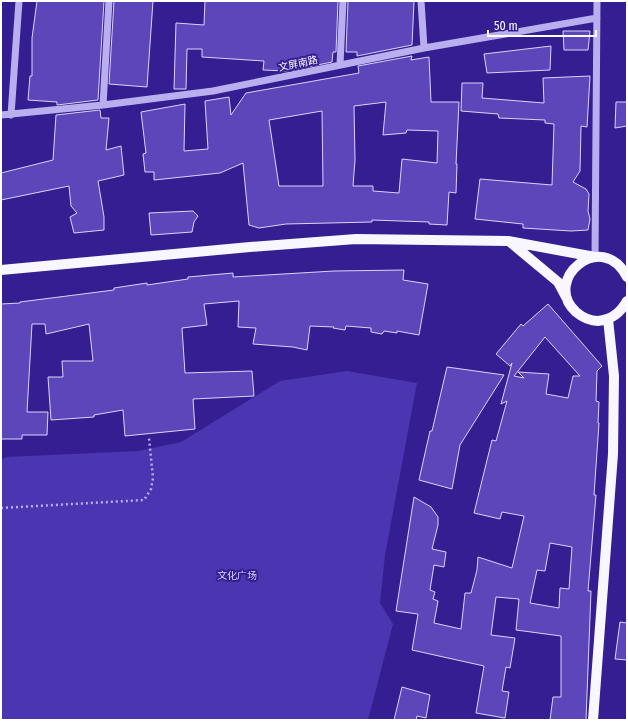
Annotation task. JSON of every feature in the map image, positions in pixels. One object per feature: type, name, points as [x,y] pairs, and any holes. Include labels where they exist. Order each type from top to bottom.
[{"type":"main road","points":[[1,270],[356,239],[508,241],[606,258],[615,262],[623,269],[627,277]]},
{"type":"main road","points":[[508,241],[558,282],[573,309],[585,318],[599,321],[608,319],[617,314],[624,307],[627,301]]},
{"type":"main road","points":[[568,301],[566,291],[570,272],[585,260],[595,257]]},
{"type":"main road","points":[[593,720],[613,454],[614,376],[608,319]]},
{"type":"street","points":[[11,115],[19,1]]},
{"type":"street","points":[[103,105],[109,1]]},
{"type":"street","points":[[340,64],[343,1]]},
{"type":"street","points":[[421,1],[424,48]]},
{"type":"street","points":[[595,257],[597,1]]},
{"type":"street","name":"文屏南路","points":[[1,115],[103,105],[213,91],[424,48],[597,18]]},
{"type":"path","points":[[1,508],[144,500],[151,489],[153,478],[149,438]]},
{"type":"green space","name":"文化广场","points":[[347,371],[417,383],[385,555],[380,603],[393,624],[368,720],[1,720],[1,460],[6,457],[138,451],[181,442],[280,381]]},
{"type":"building","points":[[37,1],[104,1],[98,100],[57,105],[57,102],[28,100],[30,76],[32,76],[32,38]]},
{"type":"building","points":[[114,1],[153,1],[147,87],[109,84]]},
{"type":"building","points":[[205,1],[338,1],[336,52],[333,52],[332,62],[288,71],[263,70],[264,61],[202,57],[202,49],[187,49],[186,89],[174,89],[176,23],[204,25]]},
{"type":"building","points":[[348,1],[414,1],[412,45],[357,56],[357,52],[346,52]]},
{"type":"building","points":[[563,31],[590,31],[588,50],[564,50]]},
{"type":"building","points":[[551,46],[550,70],[487,73],[484,54]]},
{"type":"building","points":[[412,56],[411,60],[429,57],[431,102],[459,102],[456,193],[449,192],[447,225],[429,224],[429,222],[372,220],[372,222],[286,224],[259,228],[249,225],[243,163],[220,173],[154,180],[154,172],[145,172],[143,154],[146,153],[141,112],[185,104],[184,151],[208,149],[205,101],[229,97],[231,115],[246,93],[359,73],[358,66]],"holes":[[[386,102],[383,135],[406,133],[407,130],[438,131],[437,163],[402,159],[399,193],[373,191],[373,186],[353,186],[355,160],[354,106]],[[322,111],[323,186],[279,186],[269,120]]]},
{"type":"building","points":[[590,76],[587,127],[581,126],[580,171],[573,182],[586,189],[589,194],[588,211],[590,219],[588,230],[571,231],[523,228],[523,224],[475,219],[480,179],[552,185],[554,124],[545,123],[545,120],[499,118],[498,114],[461,111],[462,83],[483,83],[482,98],[544,103],[543,78]]},
{"type":"building","points":[[616,102],[627,102],[627,126],[615,128]]},
{"type":"building","points":[[100,110],[101,118],[109,118],[106,150],[121,146],[124,175],[98,181],[104,217],[104,230],[74,233],[70,217],[77,213],[71,206],[69,186],[1,200],[1,173],[53,160],[56,115]]},
{"type":"building","points":[[193,211],[198,216],[194,222],[192,232],[151,235],[149,213]]},
{"type":"building","points":[[404,270],[403,280],[428,284],[419,335],[397,331],[397,333],[384,331],[382,334],[371,332],[371,328],[346,326],[345,330],[333,328],[334,327],[310,326],[307,350],[293,347],[253,344],[256,328],[238,327],[239,301],[204,304],[207,325],[182,328],[185,373],[252,371],[254,396],[193,399],[195,429],[125,436],[123,410],[94,415],[94,417],[51,420],[48,377],[63,377],[62,361],[93,361],[89,324],[46,334],[45,324],[32,324],[27,412],[48,412],[47,435],[22,435],[22,439],[1,439],[1,304],[20,303],[114,290],[114,288],[147,283],[147,285],[188,279],[188,277],[233,273],[233,277],[334,271]]},
{"type":"building","points":[[548,304],[602,366],[597,371],[596,401],[599,402],[599,423],[594,495],[596,495],[588,591],[591,591],[586,720],[550,720],[553,697],[561,697],[561,636],[516,630],[519,599],[496,597],[491,635],[515,638],[510,668],[506,667],[502,691],[509,692],[505,718],[476,713],[484,666],[412,650],[418,614],[396,611],[414,497],[431,507],[438,517],[438,525],[432,549],[446,552],[444,567],[434,565],[430,590],[435,592],[433,599],[438,601],[434,623],[461,629],[465,593],[471,593],[477,570],[478,557],[512,568],[524,516],[502,512],[500,519],[474,513],[492,440],[496,441],[507,401],[501,404],[512,363],[510,366],[496,354],[521,324],[523,326]],"holes":[[[545,337],[580,376],[573,376],[568,398],[546,394],[549,374],[518,372],[524,378],[514,376]],[[550,543],[572,547],[569,589],[560,588],[559,608],[530,603],[537,570],[545,571]]]},
{"type":"building","points":[[447,367],[504,375],[460,445],[452,489],[419,480]]},
{"type":"building","points":[[620,622],[627,623],[627,660],[615,659]]},
{"type":"building","points":[[402,687],[430,695],[426,718],[417,716],[416,720],[394,720]]}]
